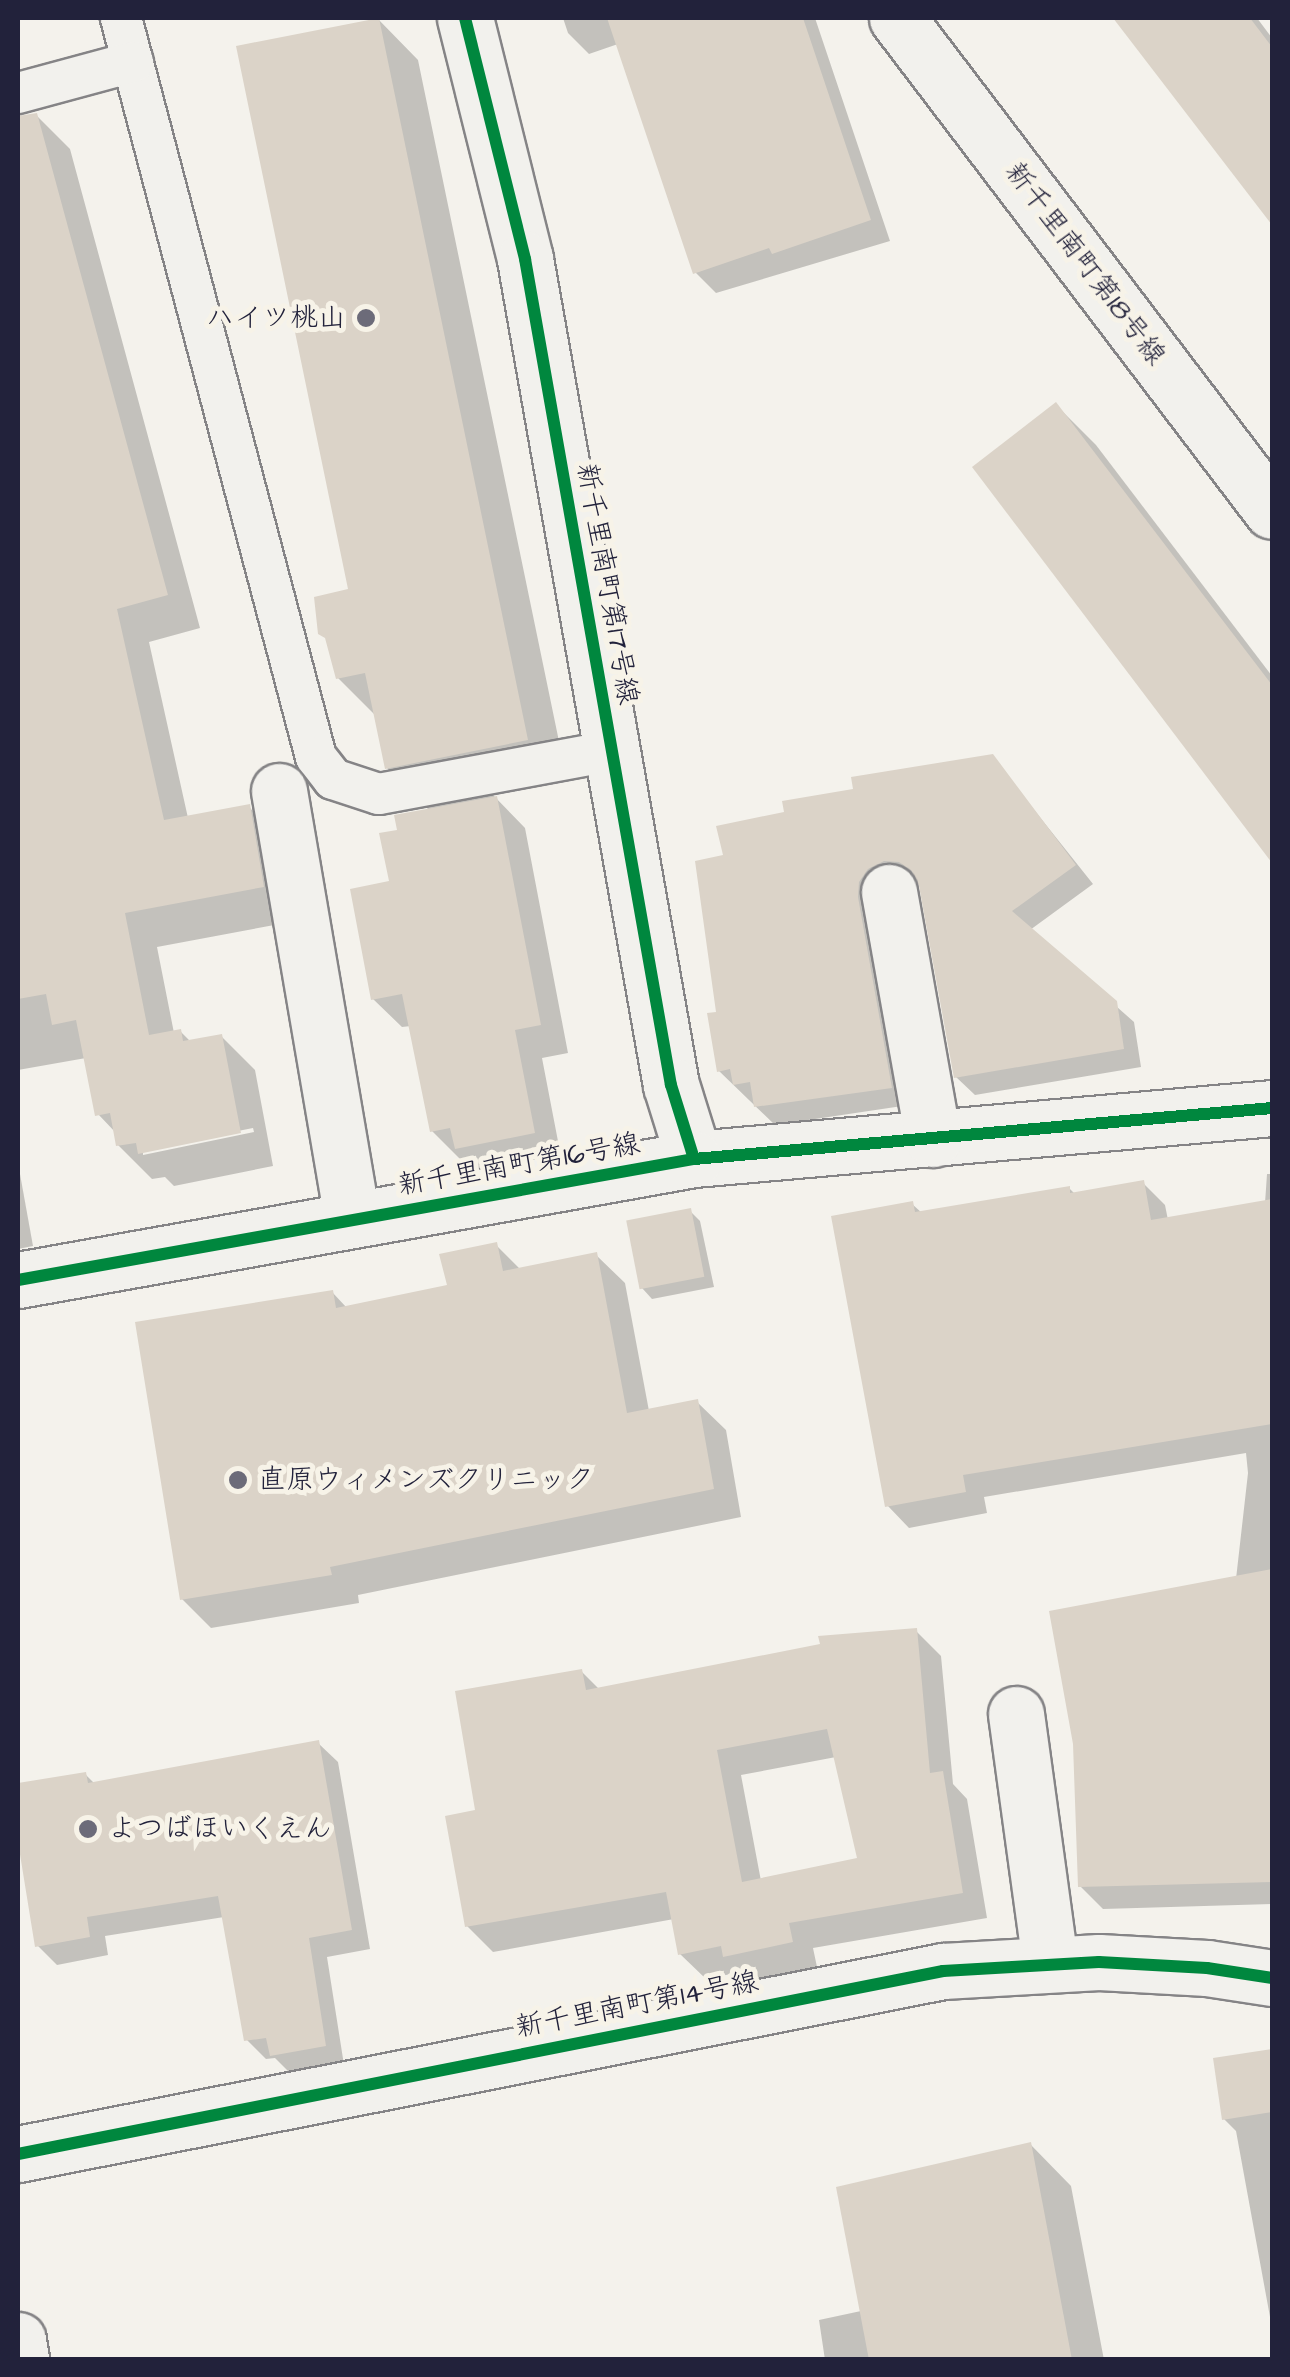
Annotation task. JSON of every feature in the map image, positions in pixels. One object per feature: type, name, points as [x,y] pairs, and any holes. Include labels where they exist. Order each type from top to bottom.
[{"type":"street","name":"新千里南町第17号線","points":[[465,18],[526,259],[671,1085],[694,1159]]},
{"type":"street","name":"新千里南町第18号線","points":[[897,18],[1272,511]]},
{"type":"street","points":[[279,792],[352,1220]]},
{"type":"street","points":[[890,892],[933,1139]]},
{"type":"street","name":"新千里南町第16号線","points":[[18,1280],[694,1159],[1272,1108]]},
{"type":"street","points":[[1016,1714],[1050,1962]]},
{"type":"street","name":"新千里南町第14号線","points":[[18,2154],[943,1971],[1050,1962],[1188,1967],[1272,1978]]},
{"type":"street","points":[[18,2340],[21,2360]]},
{"type":"lane","points":[[121,18],[316,757],[332,780],[379,794],[610,751]]},
{"type":"lane","points":[[18,93],[133,62]]},
{"type":"building","name":"ハイツ桃山","points":[[379,18],[528,740],[385,769],[365,673],[336,679],[325,638],[318,634],[314,597],[348,589],[236,46]]},
{"type":"building","points":[[607,18],[803,18],[871,220],[772,254],[769,248],[693,274]]},
{"type":"building","points":[[1113,18],[1250,18],[1272,47],[1272,225]]},
{"type":"building","points":[[37,113],[168,595],[117,609],[164,820],[250,804],[264,887],[125,913],[149,1035],[181,1029],[183,1041],[222,1034],[241,1133],[138,1154],[136,1143],[116,1146],[110,1113],[95,1116],[76,1020],[52,1025],[46,994],[18,999],[18,116]]},
{"type":"building","points":[[1056,402],[1272,685],[1272,863],[972,467]]},
{"type":"building","points":[[993,754],[1076,865],[1012,911],[1117,1001],[1124,1049],[954,1078],[919,886],[912,871],[899,862],[884,861],[868,869],[859,882],[858,897],[892,1088],[754,1107],[750,1082],[733,1085],[730,1069],[717,1072],[707,1013],[716,1012],[695,861],[723,855],[716,826],[784,812],[782,801],[853,789],[851,777]]},
{"type":"building","points":[[497,796],[541,1025],[515,1030],[535,1133],[455,1149],[450,1128],[430,1132],[402,994],[371,1000],[350,889],[389,881],[379,833],[397,830],[394,815]]},
{"type":"building","points":[[1144,1180],[1151,1220],[1272,1199],[1272,1424],[963,1475],[966,1492],[885,1507],[831,1216],[913,1201],[915,1212],[1070,1186],[1070,1193]]},
{"type":"building","points":[[691,1208],[704,1277],[640,1289],[626,1221]]},
{"type":"building","points":[[497,1242],[503,1271],[597,1252],[627,1413],[698,1399],[714,1489],[330,1567],[332,1575],[180,1600],[135,1322],[333,1290],[336,1308],[447,1285],[439,1254]]},
{"type":"building","points":[[1272,1569],[1272,1882],[1078,1887],[1073,1744],[1049,1611]]},
{"type":"building","points":[[917,1628],[930,1773],[943,1771],[963,1893],[789,1923],[793,1942],[723,1957],[721,1946],[678,1955],[666,1892],[465,1927],[445,1816],[475,1810],[455,1691],[582,1669],[586,1690],[820,1644],[818,1636]],"holes":[[[827,1729],[857,1858],[742,1882],[717,1750]]]},
{"type":"building","points":[[319,1740],[352,1930],[309,1938],[326,2046],[270,2056],[266,2038],[244,2041],[218,1896],[87,1917],[90,1937],[35,1947],[18,1842],[18,1783],[86,1772],[88,1783]]},
{"type":"building","points":[[1272,2049],[1272,2112],[1222,2120],[1213,2058]]},
{"type":"building","points":[[1031,2142],[1072,2360],[869,2360],[836,2187]]},
{"type":"cycle path","points":[[465,18],[525,259],[671,1085],[694,1159]]},
{"type":"cycle path","points":[[18,1280],[694,1159],[1272,1108]]},
{"type":"cycle path","points":[[18,2154],[943,1971],[1099,1962],[1207,1968],[1272,1978]]},
{"type":"place","name":"ハイツ桃山","points":[[366,318]]},
{"type":"place","name":"直原ウィメンズクリニック","points":[[238,1480]]},
{"type":"place","name":"よつばほいくえん","points":[[88,1829]]}]
